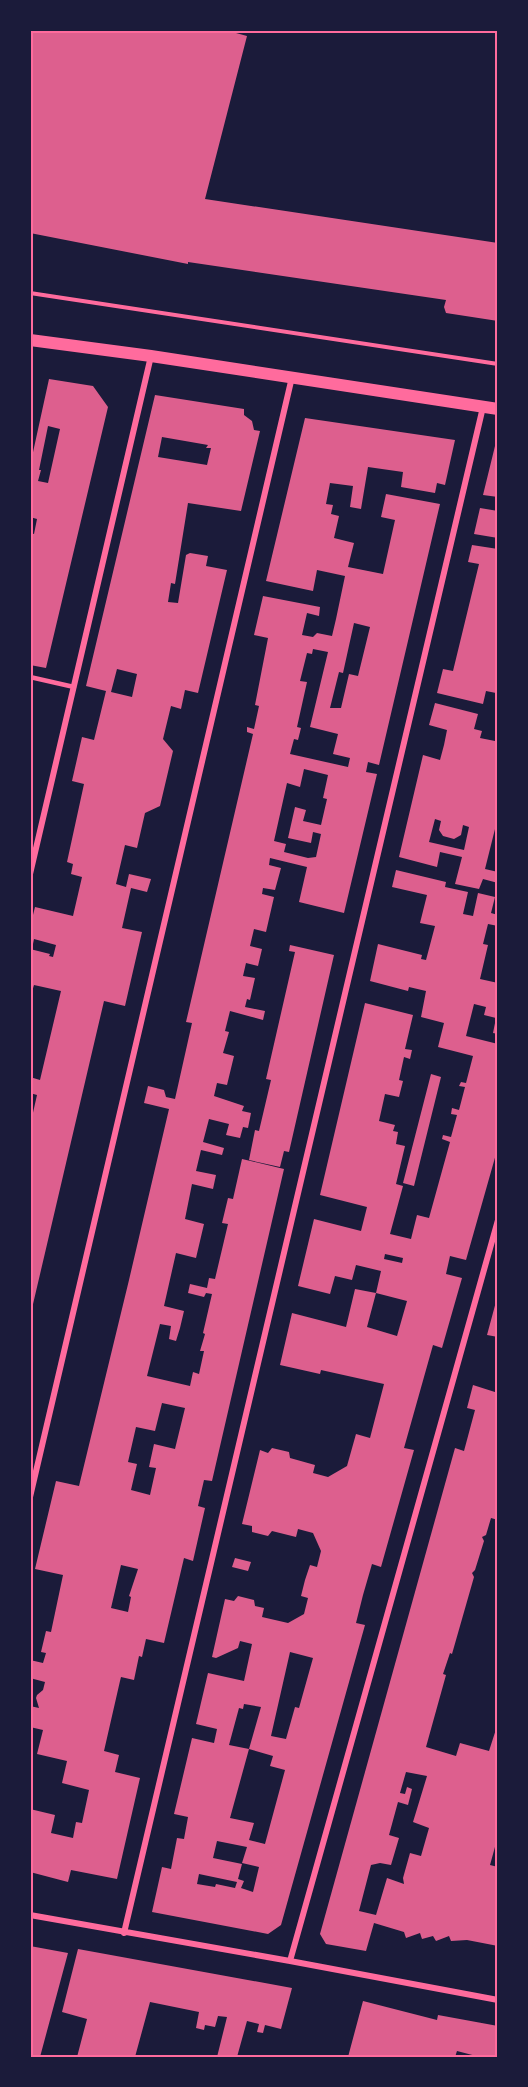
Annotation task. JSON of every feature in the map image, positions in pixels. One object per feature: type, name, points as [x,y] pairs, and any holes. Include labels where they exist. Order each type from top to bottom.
[{"type":"main road","points":[[30,340],[151,356],[498,409]]},
{"type":"street","points":[[30,874],[151,356]]},
{"type":"street","points":[[30,1497],[292,377]]},
{"type":"street","points":[[124,1933],[483,406]]},
{"type":"street","points":[[290,1961],[498,1220]]},
{"type":"street","points":[[30,1916],[498,2000]]},
{"type":"lane","points":[[30,677],[74,687]]},
{"type":"path","points":[[30,293],[498,364]]},
{"type":"building","points":[[30,30],[225,30],[247,36],[205,199],[498,243],[498,321],[446,313],[444,307],[446,300],[188,262],[188,264],[30,233]]},
{"type":"building","points":[[49,379],[93,386],[108,407],[46,668],[30,665],[30,533],[34,534],[37,519],[30,517],[30,466]],"holes":[[[48,426],[60,429],[48,483],[38,481]]]},
{"type":"building","points":[[155,395],[244,409],[244,415],[252,421],[254,430],[260,431],[241,511],[188,503],[175,584],[171,583],[168,602],[178,603],[186,555],[190,553],[208,556],[206,566],[227,570],[198,693],[185,690],[181,709],[171,706],[163,739],[173,751],[160,806],[145,813],[137,848],[125,845],[116,884],[126,887],[129,874],[151,879],[147,892],[131,888],[122,928],[142,932],[125,1006],[104,1001],[30,1317],[30,1126],[37,1095],[30,1093],[30,1077],[40,1080],[61,991],[34,985],[30,998],[30,949],[50,954],[49,956],[53,957],[56,945],[34,939],[33,944],[30,943],[30,927],[35,907],[73,916],[82,877],[71,874],[73,864],[67,862],[84,784],[72,781],[82,737],[94,740],[106,691],[86,686]],"holes":[[[162,437],[208,445],[206,448],[211,448],[207,465],[158,457]],[[117,669],[137,674],[132,697],[111,692]]]},
{"type":"building","points":[[305,418],[455,440],[445,485],[437,483],[435,493],[401,487],[403,472],[368,467],[361,509],[350,507],[353,486],[330,483],[326,504],[333,505],[331,514],[339,516],[334,538],[354,543],[348,567],[383,574],[395,520],[381,517],[386,494],[440,504],[379,765],[368,762],[366,772],[377,774],[344,913],[299,902],[307,867],[270,858],[269,865],[281,868],[275,890],[263,888],[262,894],[274,897],[266,932],[254,929],[250,946],[262,949],[258,966],[246,963],[243,976],[255,978],[250,1000],[247,999],[245,1007],[265,1011],[263,1020],[230,1011],[225,1031],[229,1032],[223,1053],[234,1056],[227,1085],[217,1083],[214,1096],[244,1106],[242,1111],[251,1113],[248,1128],[243,1127],[240,1138],[226,1135],[229,1124],[209,1119],[203,1142],[224,1148],[222,1155],[201,1150],[196,1171],[216,1175],[213,1189],[192,1184],[185,1219],[204,1224],[196,1258],[176,1253],[164,1306],[184,1311],[180,1328],[176,1341],[169,1339],[171,1326],[160,1324],[147,1376],[190,1386],[193,1372],[199,1374],[204,1351],[200,1351],[212,1294],[206,1293],[204,1297],[188,1293],[190,1284],[207,1288],[209,1278],[215,1279],[228,1224],[222,1223],[228,1198],[233,1199],[242,1159],[284,1169],[212,1481],[204,1480],[198,1506],[205,1508],[193,1561],[184,1558],[164,1643],[146,1639],[142,1657],[139,1656],[134,1680],[121,1677],[120,1681],[104,1751],[119,1755],[115,1772],[140,1778],[117,1879],[71,1870],[68,1882],[30,1872],[30,1809],[55,1815],[51,1833],[73,1838],[76,1822],[82,1823],[89,1790],[62,1783],[67,1761],[37,1754],[43,1730],[30,1727],[30,1706],[39,1708],[36,1698],[43,1690],[45,1682],[30,1678],[30,1660],[43,1663],[46,1653],[41,1652],[46,1631],[51,1632],[63,1575],[35,1569],[56,1481],[79,1486],[129,1280],[169,1109],[144,1103],[148,1086],[164,1090],[166,1097],[175,1099],[192,1023],[186,1022],[253,734],[247,732],[247,727],[254,729],[259,706],[255,705],[268,638],[254,635],[263,596],[320,607],[319,616],[307,613],[302,635],[313,637],[317,633],[332,636],[345,576],[317,570],[313,591],[266,581]],"holes":[[[354,623],[370,627],[358,676],[349,674],[341,708],[330,708],[339,672],[343,673]],[[313,649],[328,652],[310,727],[338,734],[333,754],[350,758],[348,767],[290,754],[294,739],[298,740],[301,728],[297,727],[307,682],[300,681],[307,653],[312,654]],[[304,769],[328,775],[323,798],[327,799],[321,825],[303,821],[306,810],[295,807],[288,838],[311,843],[313,832],[321,834],[316,857],[308,858],[284,852],[286,844],[274,841],[287,783],[300,787]],[[162,1403],[185,1408],[175,1449],[154,1444],[149,1467],[156,1468],[150,1495],[131,1490],[137,1464],[128,1462],[136,1427],[155,1431]],[[121,1565],[138,1569],[129,1596],[131,1597],[128,1612],[111,1608]]]},
{"type":"building","points":[[495,446],[498,447],[498,497],[483,495]]},
{"type":"building","points":[[480,508],[498,511],[498,538],[474,534]]},
{"type":"building","points":[[472,545],[498,549],[498,687],[496,693],[486,691],[483,704],[437,693],[443,669],[453,671],[479,564],[468,562]]},
{"type":"building","points":[[435,703],[478,714],[474,729],[482,731],[480,738],[495,741],[498,731],[498,817],[485,869],[498,872],[498,883],[483,879],[479,889],[455,884],[462,857],[440,852],[437,867],[399,857],[423,755],[440,760],[444,745],[447,730],[429,725]],"holes":[[[435,819],[441,821],[439,830],[443,836],[454,839],[461,835],[463,825],[469,827],[464,850],[429,842]]]},
{"type":"building","points":[[396,870],[446,882],[445,887],[468,892],[463,914],[473,916],[478,893],[495,897],[491,913],[498,915],[498,926],[488,924],[483,944],[488,945],[480,979],[498,983],[498,1034],[493,1033],[496,1018],[484,1015],[486,1007],[474,1004],[466,1036],[498,1044],[498,1147],[466,1260],[450,1256],[446,1274],[462,1278],[442,1348],[433,1345],[404,1448],[414,1450],[381,1567],[372,1564],[363,1595],[356,1623],[365,1625],[281,1925],[268,1934],[152,1912],[162,1867],[171,1869],[177,1838],[184,1839],[188,1817],[174,1814],[192,1738],[214,1743],[217,1729],[196,1724],[208,1673],[244,1681],[252,1644],[240,1641],[238,1648],[216,1658],[212,1657],[225,1599],[234,1601],[238,1596],[254,1600],[255,1606],[264,1608],[262,1617],[288,1623],[304,1614],[308,1598],[301,1596],[305,1580],[310,1565],[317,1567],[321,1551],[313,1533],[298,1529],[296,1537],[272,1531],[268,1536],[252,1532],[252,1526],[242,1524],[260,1450],[268,1453],[272,1448],[289,1452],[290,1458],[315,1465],[313,1473],[328,1477],[347,1466],[356,1434],[370,1438],[384,1384],[321,1370],[320,1374],[280,1365],[292,1313],[346,1327],[355,1289],[376,1293],[381,1271],[356,1265],[352,1280],[335,1276],[330,1294],[298,1286],[314,1219],[361,1231],[367,1207],[320,1195],[365,1003],[413,1015],[405,1049],[412,1050],[410,1059],[404,1057],[399,1080],[403,1081],[399,1097],[385,1094],[379,1121],[395,1125],[393,1131],[398,1132],[396,1144],[405,1146],[396,1184],[403,1186],[390,1234],[411,1239],[417,1215],[429,1218],[450,1142],[442,1139],[443,1135],[451,1137],[457,1115],[451,1114],[452,1108],[459,1110],[465,1087],[459,1086],[461,1082],[466,1083],[473,1056],[438,1047],[444,1023],[421,1017],[426,991],[409,987],[408,991],[370,981],[378,944],[422,955],[421,959],[426,960],[435,926],[420,923],[427,895],[392,887]],"holes":[[[385,1254],[403,1258],[402,1263],[384,1259]],[[376,1293],[407,1301],[397,1336],[367,1327]],[[290,1652],[313,1658],[299,1708],[295,1707],[286,1739],[271,1736]],[[244,1704],[261,1707],[249,1749],[229,1745],[239,1708],[243,1709]],[[249,1749],[273,1756],[270,1766],[285,1770],[265,1844],[249,1840],[254,1823],[230,1818]],[[217,1841],[247,1847],[242,1863],[259,1867],[253,1892],[241,1888],[244,1881],[238,1879],[242,1864],[213,1858]],[[199,1874],[237,1882],[235,1888],[216,1884],[215,1887],[197,1884]]]},
{"type":"building","points":[[290,945],[334,955],[289,1152],[284,1151],[280,1167],[249,1160],[255,1130],[259,1131],[271,1080],[266,1079],[295,952],[289,951]]},
{"type":"building","points":[[431,1074],[441,1077],[414,1186],[403,1183]]},
{"type":"building","points":[[498,1298],[498,1337],[487,1335]]},
{"type":"building","points":[[473,1385],[498,1393],[498,1520],[491,1518],[486,1535],[482,1537],[484,1541],[472,1573],[474,1577],[452,1654],[450,1653],[443,1674],[446,1675],[426,1747],[456,1756],[460,1743],[489,1751],[498,1723],[498,1836],[490,1865],[498,1867],[498,1946],[467,1940],[451,1941],[449,1936],[436,1941],[433,1936],[422,1939],[420,1933],[406,1938],[404,1932],[374,1923],[366,1951],[326,1944],[320,1934],[455,1448],[464,1451],[475,1410],[467,1408]],"holes":[[[406,1772],[427,1776],[413,1822],[429,1828],[421,1856],[410,1853],[403,1878],[404,1884],[387,1878],[376,1915],[359,1911],[371,1865],[380,1863],[391,1865],[399,1838],[389,1835],[398,1802],[408,1805],[412,1789],[407,1787],[405,1794],[400,1793]]]},
{"type":"building","points":[[235,1558],[251,1562],[248,1571],[232,1567]]},
{"type":"building","points":[[30,1946],[68,1953],[40,2057],[30,2057]]},
{"type":"building","points":[[78,1949],[292,1988],[281,2029],[265,2025],[263,2033],[257,2032],[259,2024],[247,2021],[237,2057],[217,2057],[227,2017],[218,2016],[215,2027],[205,2025],[204,2030],[196,2028],[199,2012],[150,2002],[135,2057],[77,2057],[87,2019],[62,2012]]},
{"type":"building","points":[[363,2001],[437,2020],[438,2015],[498,2026],[498,2057],[480,2057],[457,2051],[455,2057],[348,2057]]}]
